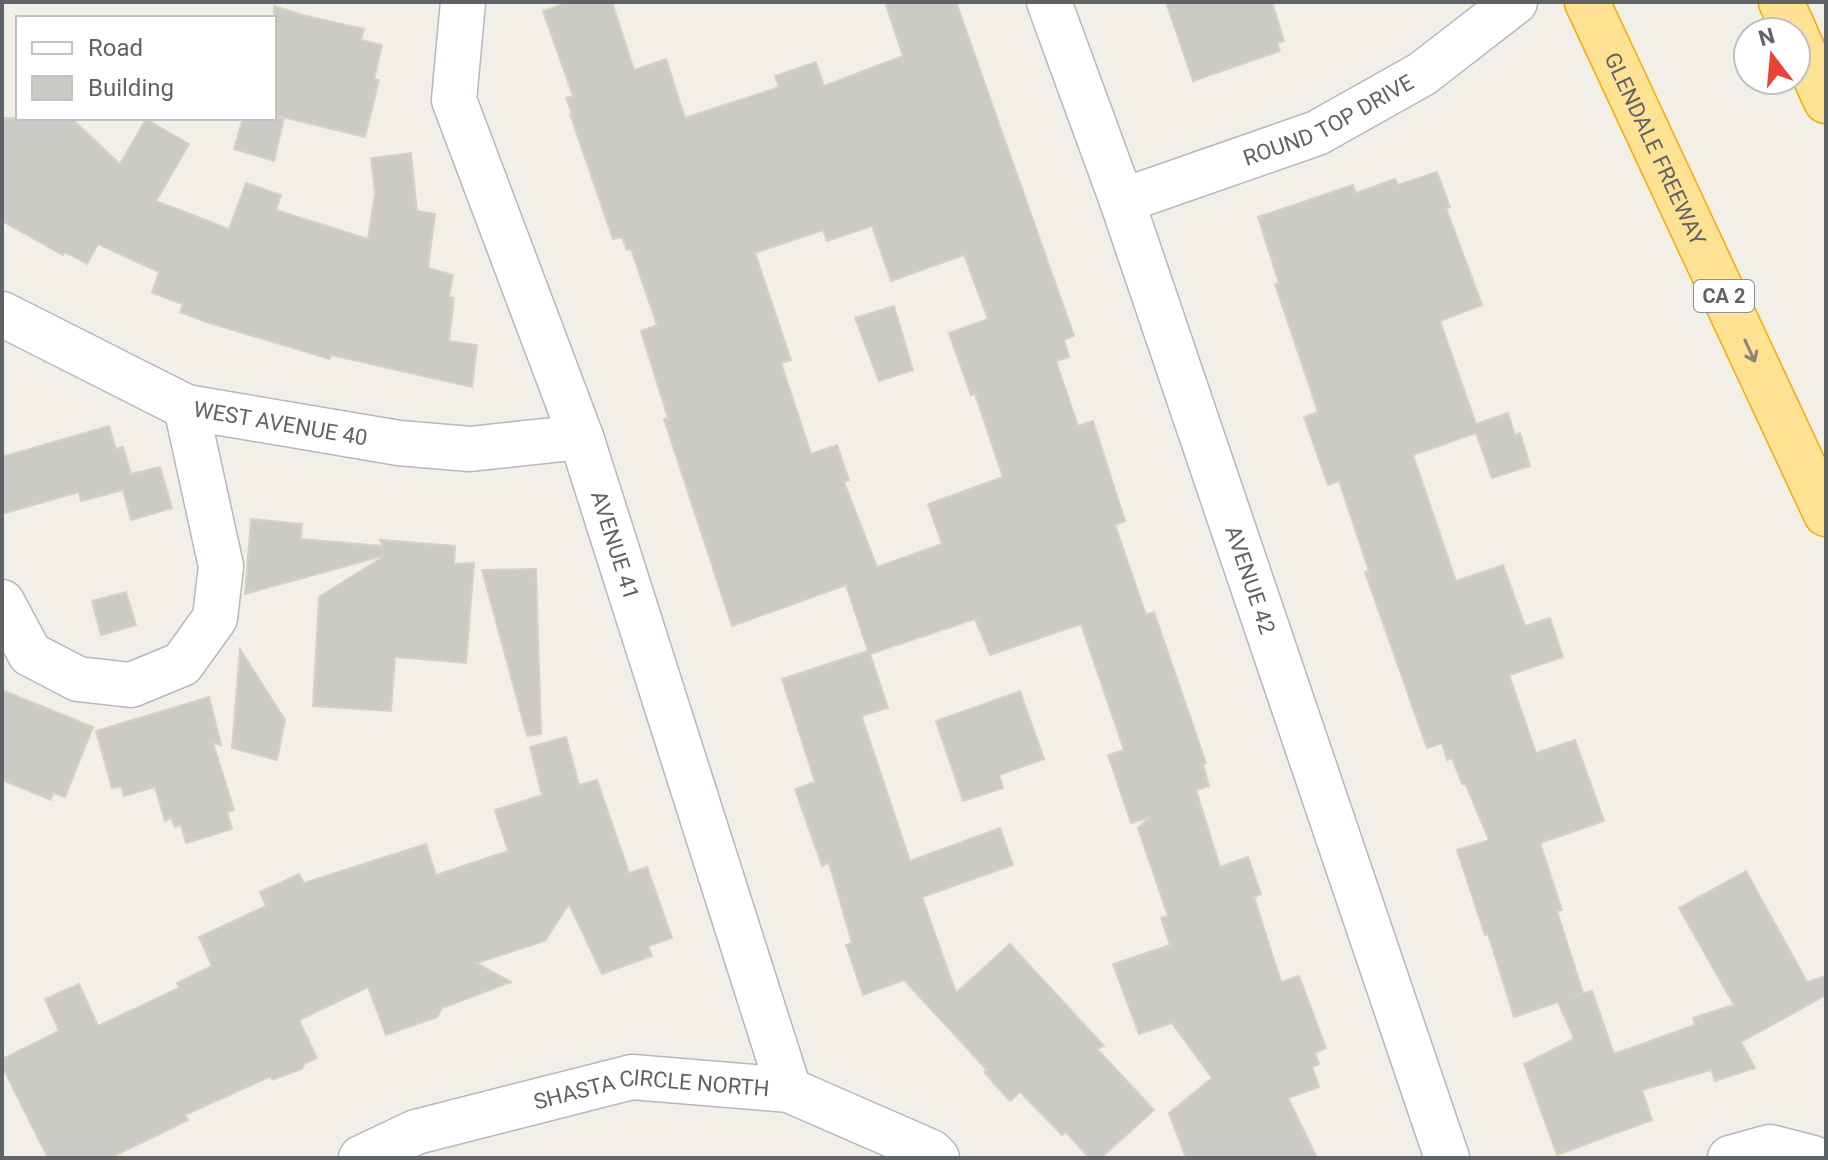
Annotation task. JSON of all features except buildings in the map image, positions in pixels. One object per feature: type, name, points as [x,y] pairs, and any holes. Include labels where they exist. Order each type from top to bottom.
[{"type":"highway","name":"GLENDALE FREEWAY","points":[[1587,2],[1826,514]]},
{"type":"highway","points":[[1812,71],[1826,101]]},
{"type":"street","name":"AVENUE 41","points":[[463,2],[454,100],[581,437],[789,1090]]},
{"type":"street","name":"AVENUE 42","points":[[1049,2],[1122,201],[1447,1158]]},
{"type":"street","name":"ROUND TOP DRIVE","points":[[1122,201],[1317,133],[1422,74],[1515,2]]},
{"type":"street","name":"WEST AVENUE 40","points":[[2,314],[186,407],[399,443],[455,448],[581,437]]},
{"type":"street","points":[[2,602],[30,654],[78,679],[131,685],[182,664],[215,618],[221,566],[186,407]]},
{"type":"street","name":"SHASTA CIRCLE NORTH","points":[[361,1158],[416,1132],[632,1077],[789,1090],[931,1152],[937,1158]]},
{"type":"street","points":[[1730,1158],[1770,1147],[1813,1158]]}]
